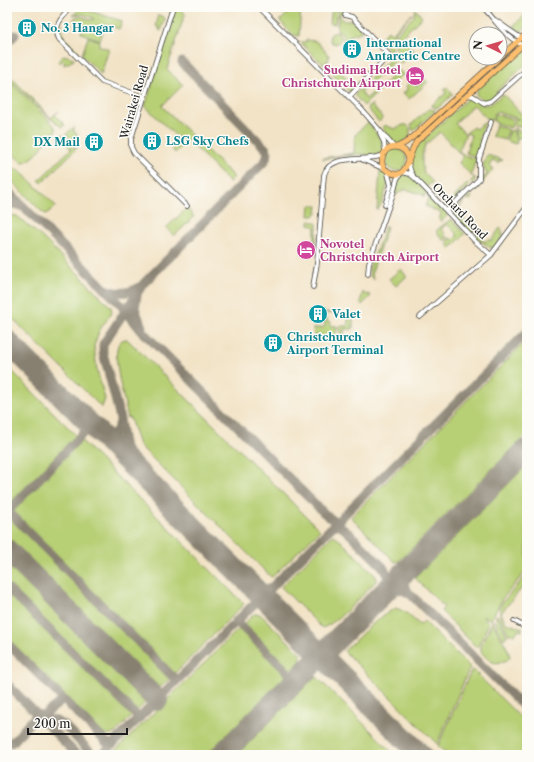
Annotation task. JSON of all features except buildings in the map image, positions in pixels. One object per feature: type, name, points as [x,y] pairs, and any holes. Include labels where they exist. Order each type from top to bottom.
[{"type":"main road","points":[[508,51],[527,33]]},
{"type":"main road","points":[[491,66],[413,137],[403,145],[389,148],[384,154],[382,162],[386,170],[395,174],[402,172],[406,168],[413,147],[418,141],[526,43]]},
{"type":"main road","points":[[395,147],[401,148],[405,151],[408,156],[408,162]]},
{"type":"street","points":[[72,7],[58,23],[56,32],[59,39],[102,82],[144,97]]},
{"type":"street","name":"Wairakei Road","points":[[173,7],[130,139],[131,148],[134,152],[187,206]]},
{"type":"street","points":[[260,7],[349,96],[395,147]]},
{"type":"street","points":[[483,7],[502,30],[519,41],[526,43]]},
{"type":"street","points":[[345,15],[352,16],[389,55],[349,96]]},
{"type":"street","points":[[467,95],[484,103],[491,102],[527,69]]},
{"type":"street","points":[[474,89],[476,98]]},
{"type":"street","points":[[447,211],[479,179],[479,159],[491,122]]},
{"type":"street","points":[[313,287],[325,172],[329,166],[335,162],[350,159],[377,158],[384,154],[384,142],[375,125]]},
{"type":"street","points":[[359,159],[369,161],[386,170],[391,185],[385,205]]},
{"type":"street","name":"Orchard Road","points":[[408,162],[411,172],[416,179]]},
{"type":"street","points":[[368,274],[369,264],[397,179],[402,172]]},
{"type":"street","name":"Orchard Road","points":[[402,172],[410,174],[416,179],[491,255]]},
{"type":"street","points":[[420,317],[491,255],[527,207]]},
{"type":"street","points":[[514,621],[527,628]]},
{"type":"green space","points":[[294,7],[301,7],[299,36],[293,35],[280,21]]},
{"type":"green space","points":[[332,7],[337,7],[335,24],[330,23]]},
{"type":"green space","points":[[80,8],[122,21],[119,29],[105,24],[100,40],[81,33],[83,26],[79,25],[73,19],[79,16],[93,20],[94,18],[82,14],[73,15]]},
{"type":"green space","points":[[342,8],[343,10],[340,15],[341,19],[345,21],[351,20],[360,28],[361,32],[349,36],[350,40],[344,40],[342,33],[337,30],[339,9]]},
{"type":"green space","points":[[180,9],[186,15],[184,17],[167,69],[183,85],[162,106],[234,177],[229,182],[188,140],[175,153],[172,149],[179,139],[145,106],[175,11]]},
{"type":"green space","points":[[415,10],[422,17],[401,37],[418,56],[416,58],[413,55],[409,59],[407,57],[401,63],[397,59],[361,92],[366,99],[385,82],[386,83],[364,106],[355,94],[398,51],[395,47],[397,33],[414,16]]},
{"type":"green space","points":[[413,13],[395,32],[391,52],[379,39],[388,31],[391,34]]},
{"type":"green space","points":[[527,13],[527,26],[522,31],[519,31],[513,26]]},
{"type":"green space","points":[[158,15],[164,17],[165,19],[161,31],[159,30],[159,27],[156,26]]},
{"type":"green space","points":[[61,24],[64,36],[79,52],[77,54],[60,36],[59,31]]},
{"type":"green space","points":[[335,32],[339,34],[341,38],[339,42],[335,44],[331,42],[329,38],[331,34]]},
{"type":"green space","points":[[88,37],[100,41],[99,46],[109,49],[101,74],[82,55]]},
{"type":"green space","points":[[306,40],[316,41],[329,56],[328,63],[326,61],[323,64],[300,42],[306,42]]},
{"type":"green space","points":[[523,49],[527,50],[527,65],[526,64],[497,91],[491,100],[479,98],[476,95],[477,90],[504,66],[508,66],[508,62]]},
{"type":"green space","points":[[64,55],[74,58],[74,60],[64,65],[65,61],[63,60],[60,63],[58,61]]},
{"type":"green space","points":[[334,65],[354,86],[350,92],[333,75]]},
{"type":"green space","points":[[399,70],[405,76],[402,75],[391,85],[387,81]]},
{"type":"green space","points":[[8,74],[51,118],[59,111],[55,115],[65,125],[62,127],[51,119],[11,81],[7,76]]},
{"type":"green space","points":[[409,77],[417,86],[420,84],[421,85],[425,79],[428,82],[409,99],[402,92],[406,92],[406,86],[409,83],[407,80]]},
{"type":"green space","points":[[7,79],[53,124],[56,129],[56,131],[36,154],[27,161],[21,162],[7,148]]},
{"type":"green space","points":[[447,88],[453,94],[438,108],[431,106],[446,93],[444,90]]},
{"type":"green space","points":[[503,94],[527,120],[527,138],[524,140],[520,137],[517,139],[514,127],[522,132],[523,128],[513,125],[515,119],[519,119],[497,112],[492,120],[486,118],[474,105],[455,123],[465,134],[466,133],[459,151],[461,154],[476,159],[471,175],[459,163],[463,157],[440,132],[425,145],[422,155],[424,173],[433,182],[426,187],[412,171],[411,163],[415,151],[419,144],[468,98],[472,97],[479,103],[486,105],[492,103]]},
{"type":"green space","points":[[373,104],[372,106],[383,118],[379,122],[367,108]]},
{"type":"green space","points":[[428,109],[436,110],[413,131],[411,125]]},
{"type":"green space","points":[[496,114],[513,119],[511,128],[493,121]]},
{"type":"green space","points":[[368,122],[381,140],[383,144],[383,151],[377,155],[371,156],[358,154],[345,156],[353,154],[323,159],[354,153],[355,135]]},
{"type":"green space","points":[[482,123],[485,123],[479,139],[482,142],[477,157],[466,153],[471,135],[466,133],[473,127],[476,129]]},
{"type":"green space","points":[[384,125],[395,129],[403,125],[407,125],[410,128],[410,136],[403,142],[394,144],[382,127]]},
{"type":"green space","points":[[496,125],[509,130],[504,140],[492,136]]},
{"type":"green space","points":[[74,127],[74,132],[78,135],[73,140],[79,146],[77,148],[66,134]]},
{"type":"green space","points":[[513,130],[517,142],[516,144],[506,141],[510,131]]},
{"type":"green space","points":[[62,135],[76,149],[42,183],[39,180],[71,149],[59,136]]},
{"type":"green space","points":[[396,149],[404,152],[407,160],[404,168],[396,171],[388,168],[385,160],[388,152]]},
{"type":"green space","points":[[487,155],[503,160],[500,160],[498,163],[493,160],[489,166],[493,169],[475,192],[474,189],[487,174],[483,166]]},
{"type":"green space","points":[[379,168],[383,171],[388,180],[380,207],[377,210],[380,171]]},
{"type":"green space","points":[[18,169],[56,206],[46,214],[42,212],[7,176],[8,171]]},
{"type":"green space","points":[[405,174],[410,176],[426,192],[424,197],[424,195],[405,189],[404,191],[401,190],[398,194],[395,194],[400,177]]},
{"type":"green space","points":[[471,175],[476,179],[472,184],[470,182],[474,178]]},
{"type":"green space","points":[[467,184],[469,186],[448,206],[444,205],[433,194],[434,191],[447,204]]},
{"type":"green space","points":[[470,195],[472,197],[470,200],[467,198]]},
{"type":"green space","points":[[429,196],[448,215],[441,222],[439,220],[441,213],[425,206]]},
{"type":"green space","points":[[465,200],[458,210],[462,214],[461,216],[474,230],[471,233],[452,213]]},
{"type":"green space","points":[[310,205],[318,206],[317,212],[314,216],[309,216]]},
{"type":"green space","points":[[185,210],[189,210],[194,217],[174,236],[166,228]]},
{"type":"green space","points":[[7,215],[17,216],[44,239],[111,307],[112,312],[99,331],[94,346],[97,370],[105,399],[102,407],[7,313]]},
{"type":"green space","points":[[451,219],[465,234],[450,248],[447,245],[449,243],[447,241],[449,238],[453,240],[457,234],[447,224],[441,229],[445,234],[444,235],[448,237],[444,241],[436,232]]},
{"type":"green space","points":[[309,221],[317,224],[316,246],[314,246],[315,227],[309,224]]},
{"type":"green space","points":[[385,226],[387,227],[372,272],[374,280],[370,276],[369,271]]},
{"type":"green space","points":[[500,228],[503,231],[501,234],[504,235],[494,248],[491,248],[476,238],[478,234],[485,242],[488,239],[491,241]]},
{"type":"green space","points":[[401,269],[406,277],[396,286],[389,279]]},
{"type":"green space","points":[[363,292],[366,295],[368,294],[371,296],[362,305],[360,302]]},
{"type":"green space","points":[[323,312],[333,313],[325,313],[325,318],[327,318],[327,321],[331,322],[330,325],[337,326],[336,336],[314,336],[313,328],[322,328],[325,326]]},
{"type":"green space","points":[[348,318],[353,319],[353,329],[344,329],[344,335],[339,335],[341,330],[339,330],[339,326],[348,326]]},
{"type":"green space","points":[[127,339],[320,530],[272,577],[139,445],[130,418],[128,418],[118,369],[117,350],[119,343]]},
{"type":"green space","points":[[527,340],[527,434],[399,561],[395,562],[351,517]]},
{"type":"green space","points":[[7,366],[244,604],[115,733],[104,735],[98,733],[7,640]]},
{"type":"green space","points":[[527,465],[527,570],[502,599],[491,620],[484,616],[483,617],[489,623],[479,645],[476,647],[441,611],[444,607],[415,578]]},
{"type":"green space","points":[[334,535],[376,576],[376,581],[343,615],[322,628],[281,587]]},
{"type":"green space","points":[[527,574],[527,582],[501,613],[506,623],[522,628],[522,631],[518,630],[514,636],[512,633],[509,635],[500,616],[501,604]]},
{"type":"green space","points":[[396,608],[405,612],[420,625],[424,621],[470,667],[437,744],[344,651],[375,622]]},
{"type":"green space","points":[[254,614],[260,614],[300,653],[300,663],[207,755],[111,755]]},
{"type":"green space","points":[[496,615],[498,616],[507,636],[504,639],[497,628]]},
{"type":"green space","points":[[493,620],[510,657],[506,661],[498,663],[492,662],[481,652],[481,647]]},
{"type":"green space","points":[[472,669],[527,724],[527,755],[448,755],[438,746]]},
{"type":"green space","points":[[316,676],[395,755],[237,755]]},
{"type":"taxiway","points":[[7,43],[15,35]]},
{"type":"taxiway","points":[[132,466],[125,449],[120,419],[103,353],[103,344],[144,283],[265,161],[268,153],[266,149],[182,62]]},
{"type":"taxiway","points":[[7,190],[119,303],[140,329],[324,513],[348,532],[383,567],[387,574],[388,581],[382,594]]},
{"type":"taxiway","points":[[7,205],[16,204],[23,207]]},
{"type":"taxiway","points":[[107,290],[129,292],[141,286]]},
{"type":"taxiway","points":[[137,295],[135,308],[142,327]]},
{"type":"taxiway","points":[[253,587],[264,591],[271,588],[527,332]]},
{"type":"taxiway","points":[[68,402],[73,412],[81,421],[90,430],[100,436],[105,437],[112,435],[117,430],[120,421]]},
{"type":"taxiway","points":[[8,511],[91,425]]},
{"type":"taxiway","points":[[7,510],[176,680]]},
{"type":"taxiway","points":[[406,570],[404,583],[410,594]]},
{"type":"taxiway","points":[[7,588],[139,718]]},
{"type":"taxiway","points":[[102,755],[255,603],[262,601],[269,602],[267,594],[271,588]]},
{"type":"taxiway","points":[[383,594],[390,590],[397,589],[411,595],[527,710]]},
{"type":"taxiway","points":[[236,621],[296,680]]},
{"type":"taxiway","points":[[7,643],[107,743],[113,744]]},
{"type":"taxiway","points":[[7,684],[77,755]]},
{"type":"taxiway","points":[[40,718],[63,700]]},
{"type":"taxiway","points":[[8,741],[11,743],[14,741],[37,714]]},
{"type":"taxiway","points":[[41,718],[56,721],[64,725],[93,755]]},
{"type":"runway","points":[[7,341],[421,755]]},
{"type":"runway","points":[[221,755],[527,450]]},
{"type":"runway","points":[[7,550],[157,700]]},
{"type":"place","name":"No. 3 Hangar","points":[[27,28]]},
{"type":"place","name":"International Antarctic Centre","points":[[352,49]]},
{"type":"place","name":"Sudima Hotel Christchurch Airport","points":[[415,76]]},
{"type":"place","name":"LSG Sky Chefs","points":[[152,141]]},
{"type":"place","name":"DX Mail","points":[[94,142]]},
{"type":"place","name":"Novotel Christchurch Airport","points":[[306,250]]},
{"type":"place","name":"Valet","points":[[318,314]]},
{"type":"place","name":"Christchurch Airport Terminal","points":[[273,343]]}]
